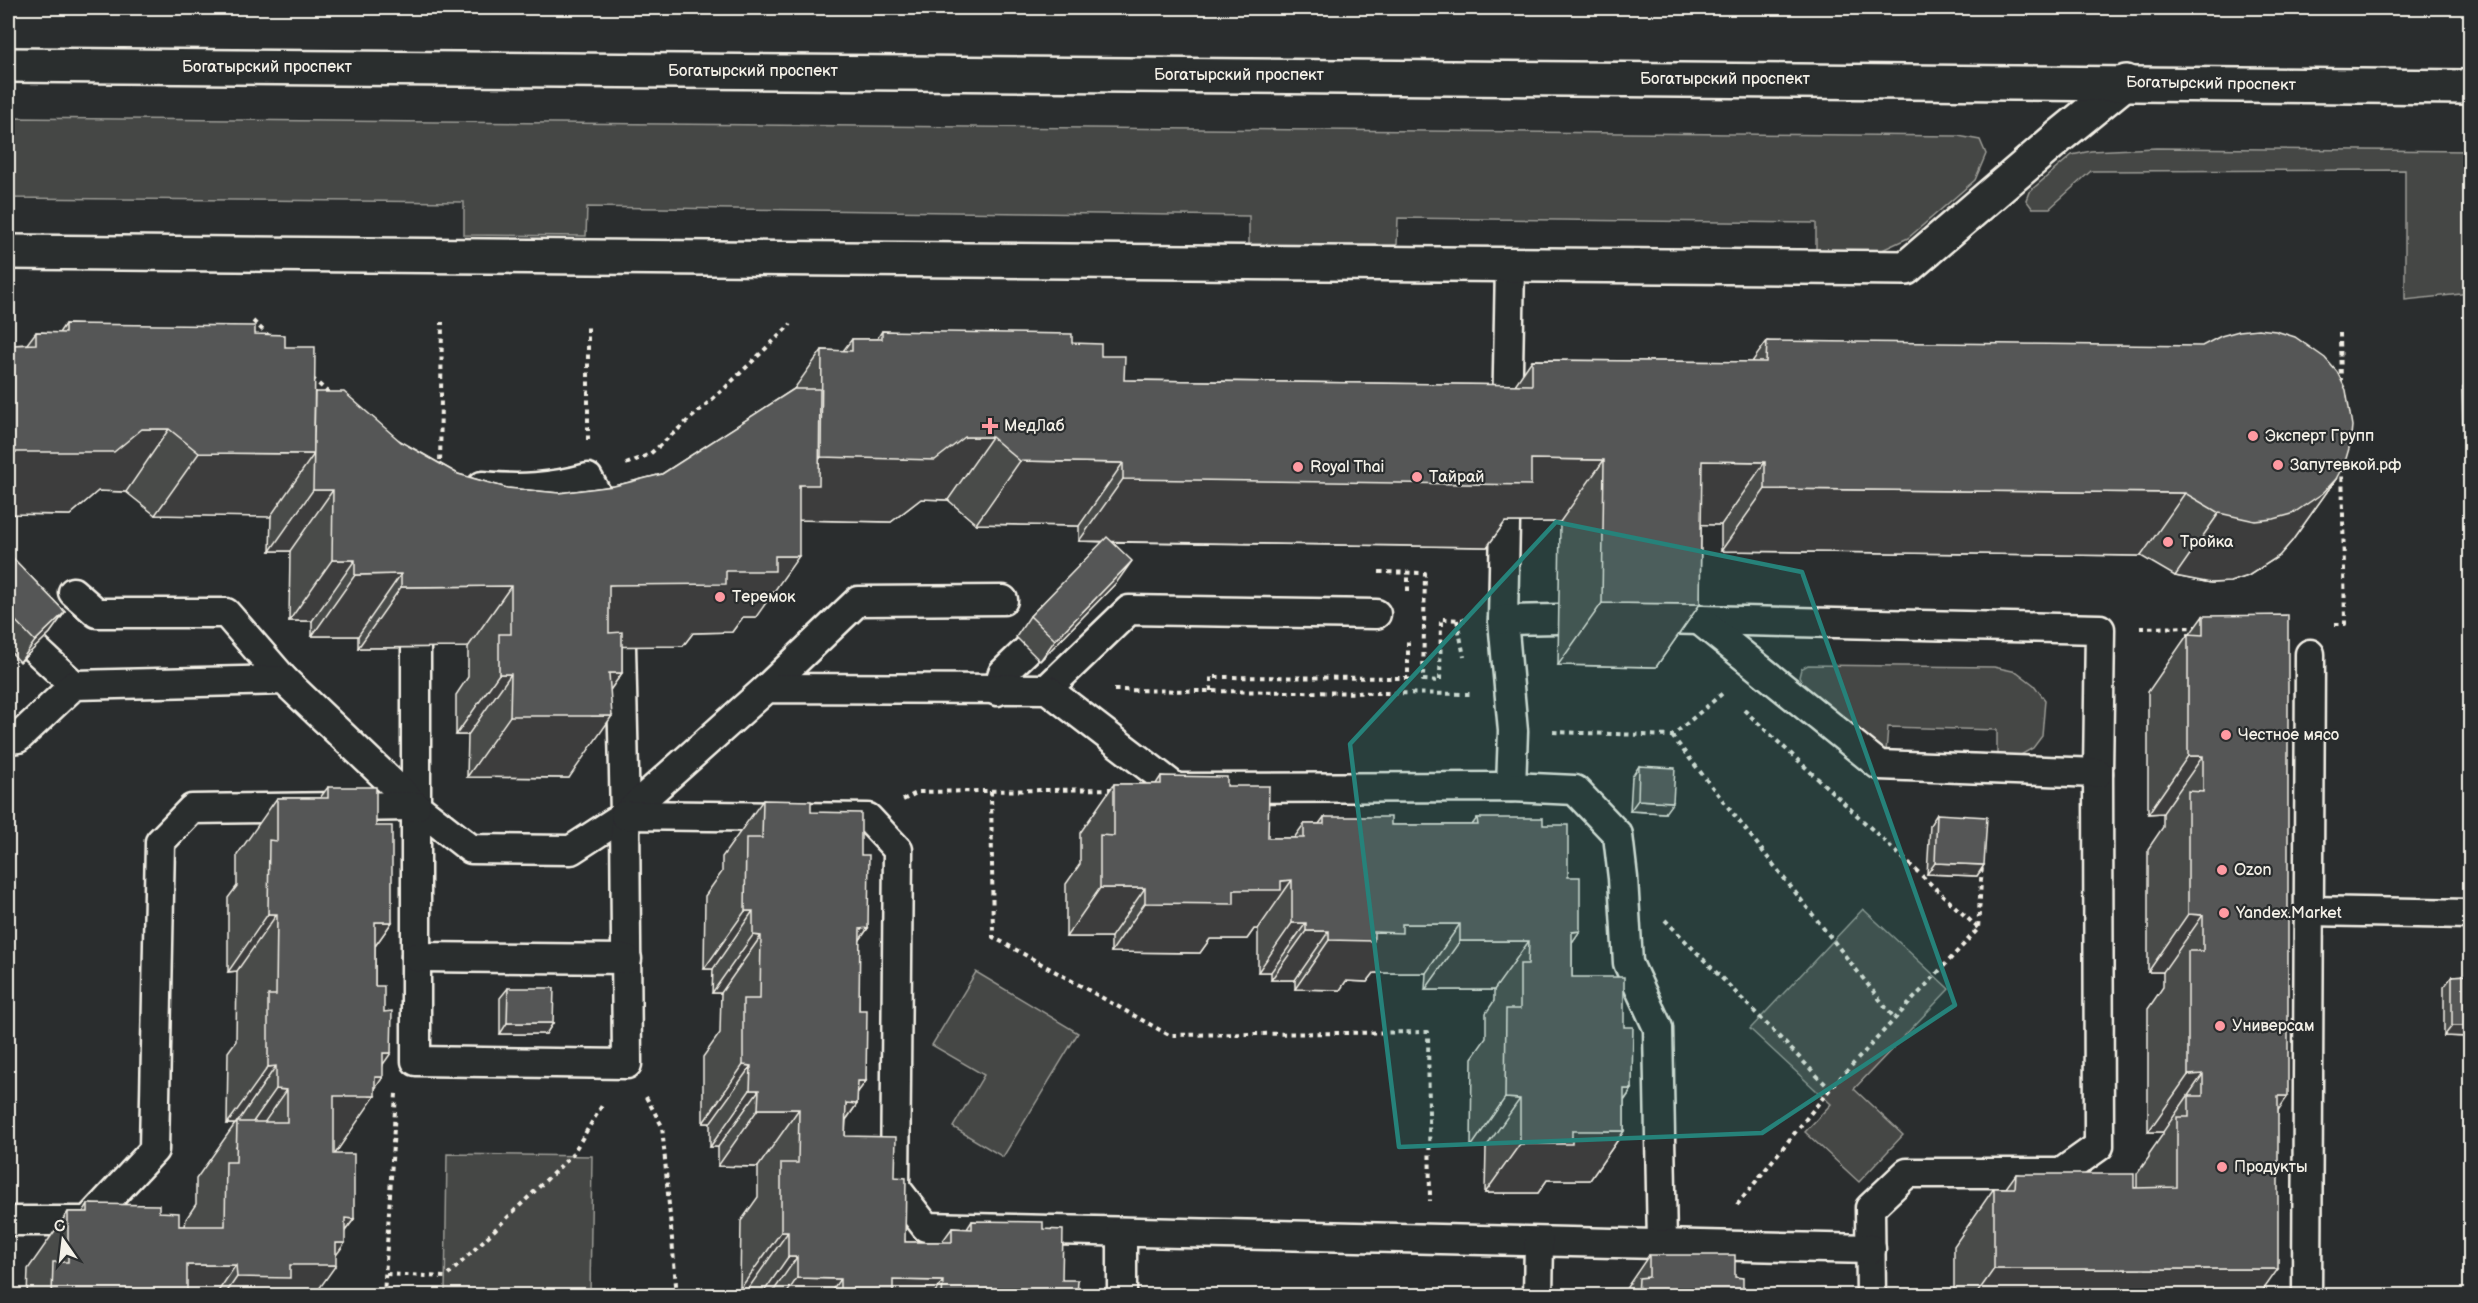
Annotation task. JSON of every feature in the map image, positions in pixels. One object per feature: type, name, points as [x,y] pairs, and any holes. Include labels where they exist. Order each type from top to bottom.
[{"type":"main road","name":"Богатырский проспект","points":[[8,65],[2126,82],[2470,87]]},
{"type":"main road","points":[[8,252],[1906,268],[2126,82]]},
{"type":"lane","points":[[1507,422],[1510,265]]},
{"type":"lane","points":[[440,475],[476,486],[516,490],[560,485],[588,478],[619,536]]},
{"type":"lane","points":[[1505,522],[1503,620],[1513,731],[1511,787]]},
{"type":"lane","points":[[73,592],[97,613],[226,613],[284,680],[416,806],[471,849],[571,850],[625,815],[766,688],[858,601],[1003,600]]},
{"type":"lane","points":[[1047,689],[1129,610],[1376,614]]},
{"type":"lane","points":[[1503,620],[1559,619]]},
{"type":"lane","points":[[1657,619],[2100,629],[2099,1146],[2061,1173],[1906,1173],[1870,1208],[1871,1296]]},
{"type":"lane","points":[[1698,619],[1879,765],[2098,772]]},
{"type":"lane","points":[[416,648],[416,1061],[627,1064],[621,646]]},
{"type":"lane","points":[[34,648],[74,685]]},
{"type":"lane","points":[[997,690],[1003,673],[1028,649]]},
{"type":"lane","points":[[2307,1296],[2310,654]]},
{"type":"lane","points":[[11,735],[74,685],[284,680]]},
{"type":"lane","points":[[766,688],[1047,689],[1176,788],[1511,787],[1575,790],[1618,835],[1628,963],[1658,1028],[1662,1244]]},
{"type":"lane","points":[[8,1221],[88,1221],[154,1150],[160,842],[192,809],[416,806]]},
{"type":"lane","points":[[625,815],[868,818],[898,850],[895,1187],[926,1227],[1870,1249]]},
{"type":"lane","points":[[2309,911],[2470,914]]},
{"type":"lane","points":[[416,957],[627,959]]},
{"type":"lane","points":[[1122,1232],[1122,1296]]},
{"type":"lane","points":[[1538,1296],[1539,1242]]},
{"type":"path","points":[[253,321],[277,344]]},
{"type":"path","points":[[440,475],[442,322]]},
{"type":"path","points":[[588,323],[588,478],[650,454],[726,387],[791,324]]},
{"type":"path","points":[[2340,333],[2341,393]]},
{"type":"path","points":[[309,375],[333,398]]},
{"type":"path","points":[[2334,624],[2345,624],[2342,453]]},
{"type":"path","points":[[1408,573],[1408,596]]},
{"type":"path","points":[[1424,602],[1423,680],[1440,681],[1441,619]]},
{"type":"path","points":[[1457,620],[1465,662]]},
{"type":"path","points":[[2100,629],[2205,627]]},
{"type":"path","points":[[1211,691],[1211,677],[1408,678],[1408,631]]},
{"type":"path","points":[[1513,731],[1672,736],[1755,665]]},
{"type":"path","points":[[1047,689],[1470,694],[1468,683]]},
{"type":"path","points":[[1724,692],[1732,700]]},
{"type":"path","points":[[1741,708],[1978,929]]},
{"type":"path","points":[[1672,736],[1895,1019]]},
{"type":"path","points":[[868,818],[918,792],[1176,788]]},
{"type":"path","points":[[991,791],[993,937],[1169,1035],[1428,1032],[1431,1239]]},
{"type":"path","points":[[1705,1246],[1830,1089],[1978,929],[1983,860]]},
{"type":"path","points":[[1623,878],[1830,1089]]},
{"type":"path","points":[[384,1296],[397,1081],[416,1061]]},
{"type":"path","points":[[386,1274],[446,1276],[572,1155],[627,1064],[662,1126],[677,1296]]},
{"type":"highlighted area","points":[[1556,522],[1802,572],[1955,1005],[1762,1133],[1399,1147],[1350,744]]},
{"type":"shaded area","points":[[8,118],[1958,136],[1980,140],[1986,154],[1975,180],[1908,238],[1880,251],[1816,252],[1816,223],[1398,218],[1397,245],[1249,247],[1249,216],[587,207],[586,236],[464,235],[464,202],[8,198]]},
{"type":"shaded area","points":[[2156,148],[2470,151],[2470,293],[2405,300],[2405,170],[2091,171],[2050,208],[2032,208],[2026,200],[2029,192],[2072,155],[2091,151]]},
{"type":"shaded area","points":[[1808,665],[1994,667],[2017,672],[2034,685],[2045,700],[2042,736],[2033,748],[2019,756],[1997,755],[1997,730],[1888,727],[1886,752],[1869,743],[1805,688],[1799,677],[1801,669]]},
{"type":"shaded area","points":[[1863,909],[1949,989],[1854,1089],[1903,1135],[1859,1182],[1805,1132],[1831,1104],[1750,1029]]},
{"type":"shaded area","points":[[976,972],[1078,1033],[1003,1157],[953,1127],[984,1075],[932,1045]]},
{"type":"shaded area","points":[[447,1154],[592,1156],[590,1295],[445,1295]]},
{"type":"building","points":[[65,324],[255,326],[255,334],[285,335],[285,347],[315,347],[314,454],[199,453],[169,429],[142,429],[114,452],[11,452],[11,466],[8,466],[8,367],[12,367],[13,345],[36,344],[36,332],[65,333]]},
{"type":"building","points":[[2258,329],[2276,331],[2295,337],[2325,358],[2337,372],[2346,390],[2352,426],[2345,462],[2336,479],[2323,493],[2292,514],[2255,521],[2219,513],[2185,493],[1765,489],[1765,462],[1702,461],[1700,604],[1602,603],[1604,460],[1531,459],[1531,485],[1123,479],[1123,463],[1020,461],[992,437],[965,437],[935,460],[821,457],[822,350],[852,351],[852,339],[882,339],[882,331],[1072,334],[1072,343],[1101,344],[1101,356],[1125,356],[1124,380],[1532,385],[1532,360],[1766,362],[1767,341],[2202,346],[2221,336]]},
{"type":"building","points":[[794,389],[820,389],[819,485],[799,485],[799,556],[775,556],[775,571],[726,571],[726,584],[609,585],[609,633],[622,632],[622,673],[609,673],[612,716],[510,716],[511,674],[499,674],[499,634],[511,634],[511,586],[401,587],[401,574],[355,575],[355,560],[332,560],[333,490],[313,490],[315,392],[344,392],[401,442],[458,474],[507,488],[559,493],[614,486],[662,474]]},
{"type":"building","points":[[1107,537],[1132,561],[1055,640],[1030,616]]},
{"type":"building","points":[[8,553],[65,612],[35,641],[8,613]]},
{"type":"building","points":[[2288,615],[2288,1096],[2278,1096],[2278,1269],[1994,1269],[1994,1188],[2015,1188],[2016,1174],[2134,1174],[2134,1188],[2177,1187],[2177,1117],[2189,1117],[2189,1096],[2203,1096],[2203,1074],[2188,1075],[2188,951],[2203,951],[2203,915],[2188,914],[2188,791],[2203,792],[2203,756],[2188,756],[2188,634],[2203,635],[2203,616]]},
{"type":"building","points":[[1639,766],[1675,768],[1673,802],[1638,800]]},
{"type":"building","points":[[1161,776],[1227,777],[1227,786],[1269,786],[1268,838],[1304,838],[1304,824],[1324,824],[1324,817],[1391,817],[1391,825],[1478,825],[1477,818],[1543,818],[1543,825],[1568,825],[1568,877],[1580,877],[1580,931],[1572,932],[1572,977],[1624,977],[1624,1027],[1633,1027],[1632,1089],[1624,1089],[1624,1131],[1572,1131],[1572,1144],[1520,1144],[1520,1099],[1505,1098],[1506,1009],[1520,1009],[1520,964],[1528,964],[1529,941],[1460,941],[1460,924],[1402,924],[1402,933],[1374,932],[1374,941],[1329,940],[1329,931],[1306,931],[1306,923],[1292,923],[1292,880],[1281,881],[1281,890],[1234,890],[1234,904],[1145,903],[1145,888],[1100,888],[1100,835],[1114,836],[1114,784],[1161,784]]},
{"type":"building","points":[[328,787],[376,787],[376,826],[392,826],[392,922],[375,922],[375,986],[384,986],[384,1012],[392,1011],[391,1053],[383,1053],[383,1077],[375,1077],[375,1096],[334,1096],[334,1154],[354,1154],[354,1219],[345,1218],[345,1243],[336,1243],[336,1265],[290,1265],[290,1278],[237,1277],[236,1265],[187,1265],[187,1296],[52,1296],[53,1262],[68,1262],[68,1212],[88,1212],[88,1204],[159,1205],[159,1212],[179,1213],[179,1226],[225,1226],[226,1162],[236,1162],[237,1122],[287,1122],[287,1090],[276,1089],[276,1066],[268,1067],[268,995],[276,995],[277,914],[268,914],[269,840],[277,841],[277,798],[328,798]]},
{"type":"building","points":[[763,800],[811,801],[811,812],[861,813],[861,855],[869,855],[868,928],[860,929],[859,1010],[867,1010],[866,1081],[858,1081],[857,1104],[846,1103],[845,1136],[896,1137],[895,1177],[906,1178],[905,1242],[952,1242],[952,1228],[972,1229],[972,1221],[1043,1222],[1043,1229],[1063,1230],[1062,1280],[1078,1280],[1077,1296],[942,1296],[943,1281],[893,1280],[893,1293],[840,1292],[840,1279],[797,1278],[797,1257],[788,1257],[788,1232],[781,1232],[781,1163],[798,1163],[799,1109],[758,1109],[759,1090],[750,1090],[751,1066],[743,1065],[743,999],[760,999],[761,936],[753,935],[753,911],[745,911],[746,838],[762,838]]},
{"type":"building","points":[[1937,814],[1987,817],[1984,865],[1935,863]]},
{"type":"building","points":[[2470,975],[2470,1026],[2452,1026],[2452,976]]},
{"type":"building","points":[[508,988],[554,988],[553,1023],[507,1023]]},
{"type":"building","points":[[1649,1255],[1735,1255],[1735,1277],[1743,1278],[1743,1296],[1638,1296],[1639,1278],[1649,1277]]},
{"type":"place","name":"МедЛаб","points":[[990,426]]},
{"type":"place","name":"Эксперт Групп","points":[[2253,436]]},
{"type":"place","name":"Запутевкой.рф","points":[[2278,465]]},
{"type":"place","name":"Royal Thai","points":[[1298,467]]},
{"type":"place","name":"Тайрай","points":[[1417,477]]},
{"type":"place","name":"Тройка","points":[[2168,542]]},
{"type":"place","name":"Теремок","points":[[720,597]]},
{"type":"place","name":"Честное мясо","points":[[2226,735]]},
{"type":"place","name":"Ozon","points":[[2222,870]]},
{"type":"place","name":"Yandex.Market","points":[[2224,913]]},
{"type":"place","name":"Универсам","points":[[2220,1026]]},
{"type":"place","name":"Продукты","points":[[2222,1167]]}]
